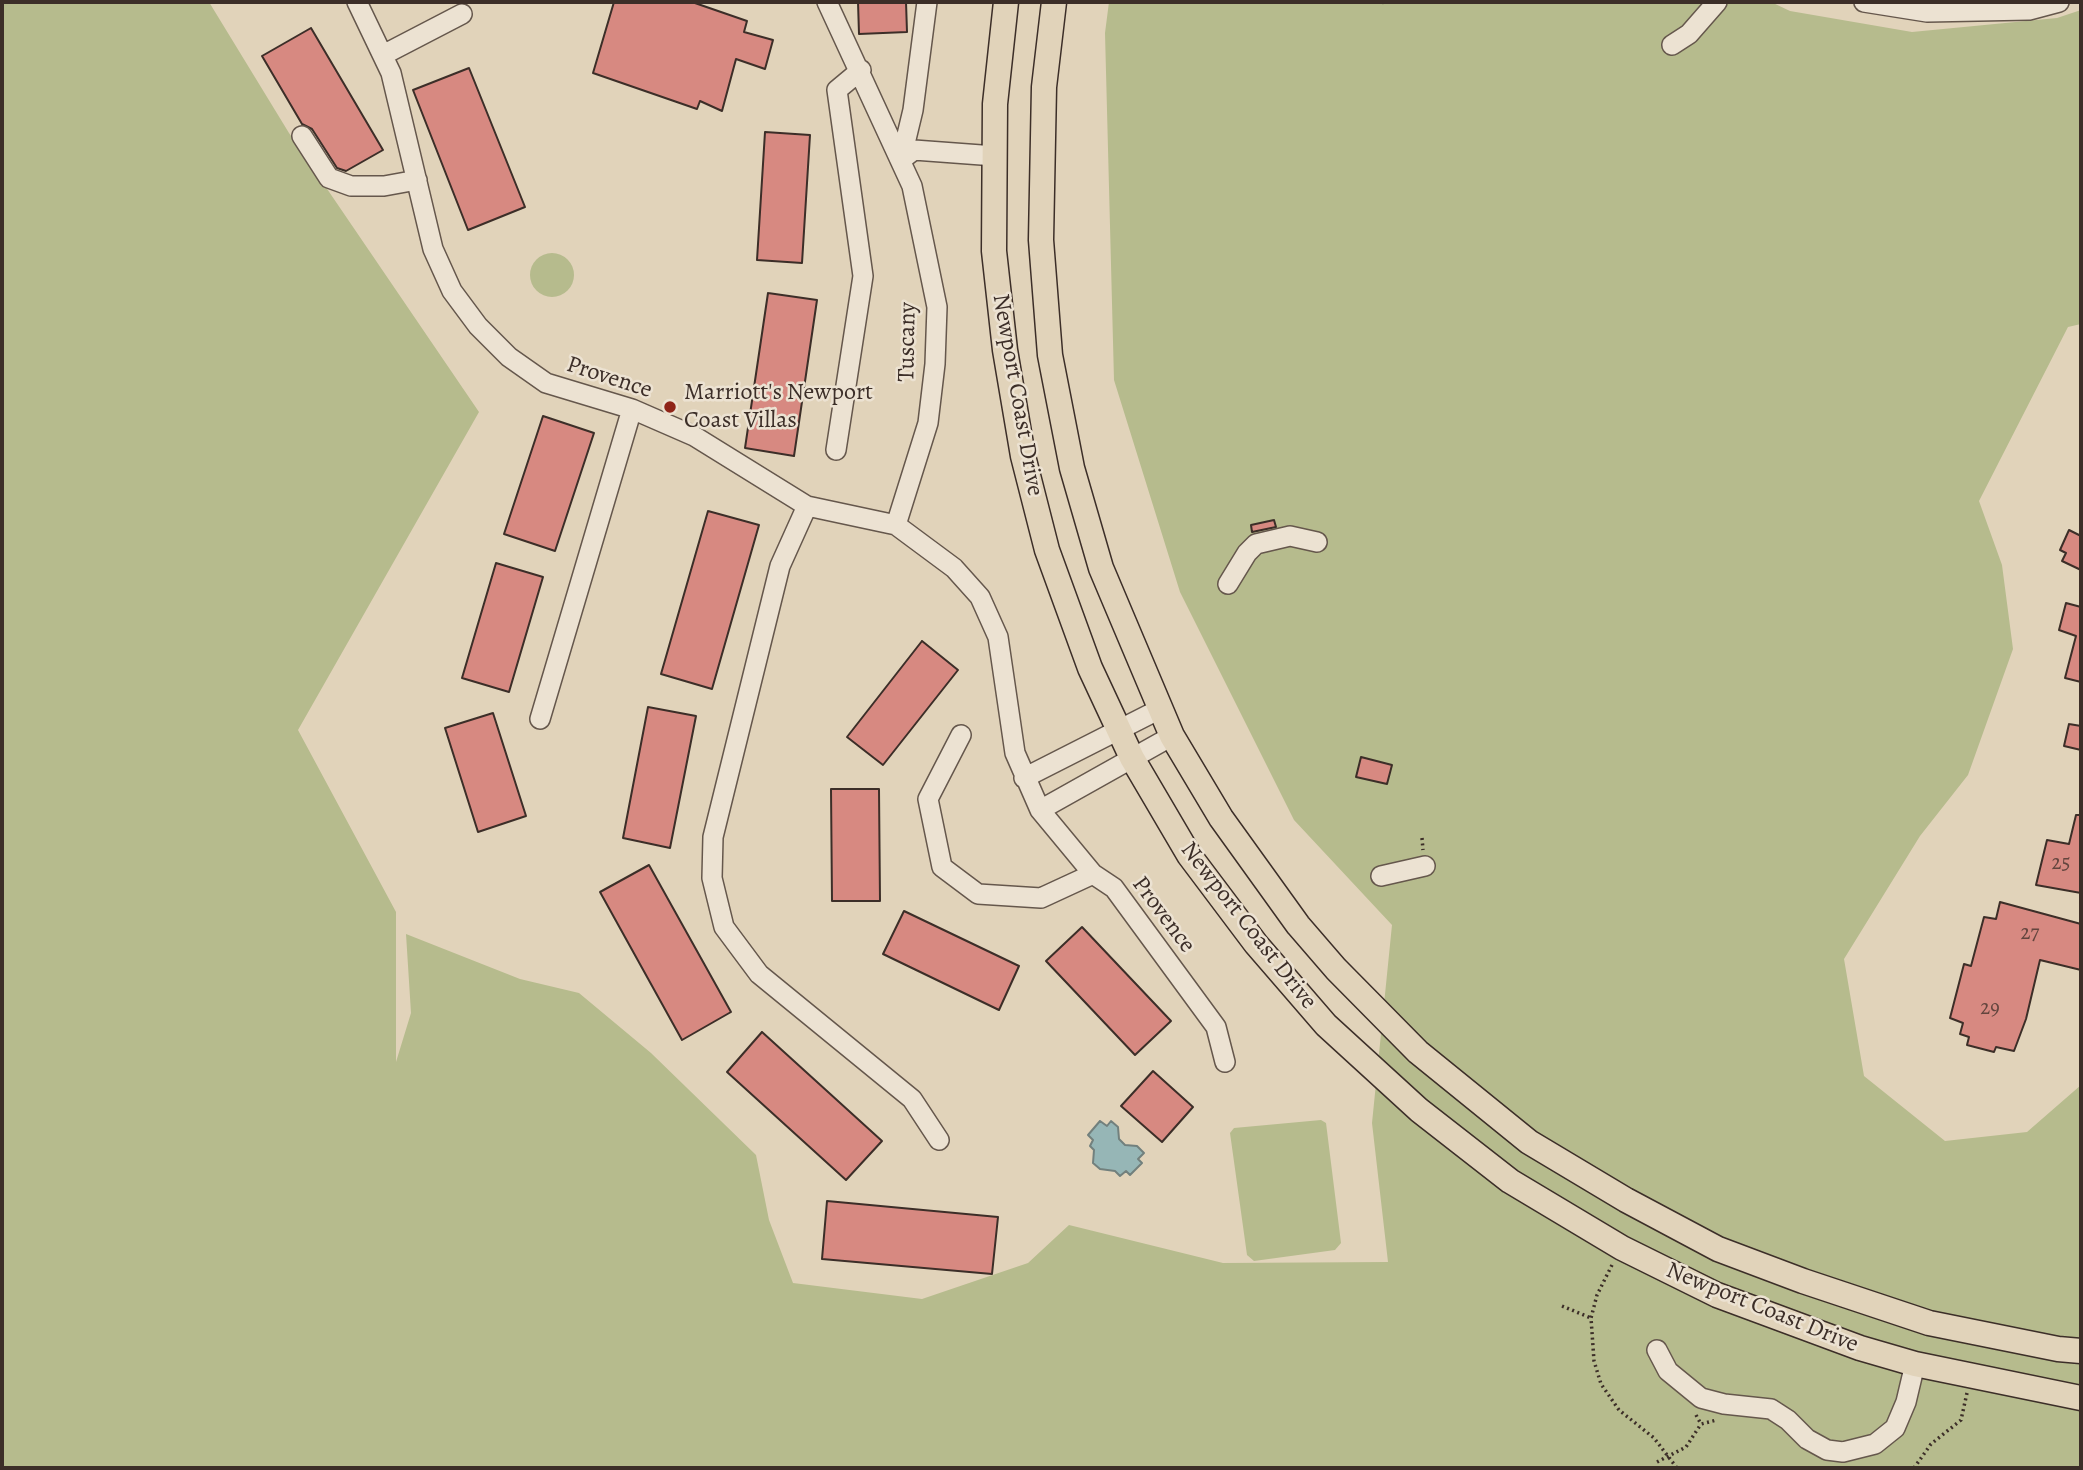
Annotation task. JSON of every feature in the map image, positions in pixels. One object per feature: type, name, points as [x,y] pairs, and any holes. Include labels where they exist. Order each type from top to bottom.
[{"type":"main road","name":"Newport Coast Drive","points":[[1006,2],[995,104],[994,251],[1005,350],[1023,456],[1047,550],[1090,668],[1132,758],[1189,855],[1256,944],[1326,1025],[1419,1110],[1510,1181],[1622,1248],[1717,1295],[1860,1348],[1915,1364],[2081,1398]]},
{"type":"main road","name":"Newport Coast Drive","points":[[1054,2],[1044,87],[1041,240],[1049,355],[1072,468],[1101,568],[1172,736],[1221,818],[1298,925],[1336,969],[1418,1052],[1529,1142],[1718,1249],[1929,1323],[2081,1351]]},
{"type":"street","name":"Provence","points":[[357,2],[391,74],[433,249],[452,291],[478,327],[509,357],[546,383],[632,409],[694,436],[807,506],[896,525],[954,568],[980,597],[998,637],[1006,707],[1015,753],[1040,810],[1093,874],[1114,888],[1216,1027],[1225,1062]]},
{"type":"street","name":"Tuscany","points":[[828,2],[912,186],[937,307],[935,365],[928,423],[896,525]]},
{"type":"street","points":[[901,160],[913,110],[927,2]]},
{"type":"street","points":[[1672,46],[1689,34],[1717,2]]},
{"type":"street","points":[[1864,2],[1927,12],[2029,10],[2059,2]]},
{"type":"street","points":[[383,55],[462,14]]},
{"type":"street","points":[[836,450],[863,276],[837,90],[861,70]]},
{"type":"street","points":[[302,136],[329,178],[351,186],[384,186],[416,180]]},
{"type":"street","points":[[901,160],[914,150],[995,156]]},
{"type":"street","points":[[540,719],[632,409]]},
{"type":"street","points":[[807,506],[777,580],[713,837],[712,878],[724,927],[759,974],[912,1099],[939,1140]]},
{"type":"street","points":[[1228,584],[1247,553],[1256,544],[1290,536],[1317,542]]},
{"type":"street","points":[[1024,778],[1160,709]]},
{"type":"street","points":[[961,735],[928,799],[942,867],[978,894],[1041,898],[1093,874]]},
{"type":"street","points":[[1040,810],[1172,736]]},
{"type":"street","points":[[1381,876],[1424,860]]},
{"type":"street","points":[[1657,1350],[1668,1371],[1701,1398],[1724,1404],[1772,1409],[1807,1439],[1827,1450],[1843,1452],[1875,1444],[1895,1428],[1906,1402],[1915,1364]]},
{"type":"path","points":[[1422,838],[1424,860]]},
{"type":"path","points":[[1622,1248],[1597,1295],[1591,1318],[1594,1361],[1601,1384],[1619,1410],[1654,1438],[1677,1468]]},
{"type":"path","points":[[1562,1306],[1591,1318]]},
{"type":"path","points":[[1914,1468],[1931,1444],[1961,1420],[1971,1376]]},
{"type":"path","points":[[1657,1462],[1686,1447],[1702,1424]]},
{"type":"green space","points":[[2,2],[209,2],[289,133],[479,412],[298,730],[396,912],[396,1062],[411,1013],[406,934],[520,979],[579,993],[651,1053],[756,1155],[769,1220],[793,1283],[922,1299],[1028,1263],[1069,1225],[1223,1263],[1388,1262],[1372,1123],[1392,925],[1294,820],[1180,592],[1114,380],[1105,33],[1109,2],[1771,2],[1790,11],[1912,32],[2057,18],[2081,10],[2081,324],[2068,327],[1979,501],[2002,565],[2013,649],[1968,775],[1920,836],[1844,959],[1864,1076],[1945,1141],[2027,1132],[2081,1085],[2081,1468],[2,1468]]},
{"type":"green space","points":[[552,253],[561,254],[568,259],[573,266],[573,284],[568,291],[561,296],[552,297],[543,296],[536,291],[531,284],[530,275],[531,266],[536,259],[543,254]]},
{"type":"green space","points":[[1321,1120],[1326,1123],[1341,1243],[1335,1250],[1254,1261],[1247,1255],[1230,1133],[1234,1128]]},
{"type":"water","points":[[1100,1121],[1107,1126],[1111,1121],[1118,1127],[1119,1139],[1125,1145],[1137,1146],[1144,1153],[1138,1159],[1142,1163],[1130,1175],[1126,1171],[1120,1176],[1115,1171],[1100,1169],[1093,1163],[1094,1150],[1090,1146],[1093,1140],[1088,1135]]},
{"type":"building","points":[[614,2],[692,2],[747,21],[744,32],[773,40],[765,69],[736,59],[722,111],[700,101],[697,109],[593,73]]},
{"type":"building","points":[[858,2],[906,2],[907,32],[859,34]]},
{"type":"building","points":[[311,28],[383,150],[346,171],[337,168],[312,129],[302,124],[262,56]]},
{"type":"building","points":[[469,68],[525,207],[468,230],[413,90]]},
{"type":"building","points":[[765,132],[810,135],[802,263],[757,260]]},
{"type":"building","points":[[768,293],[817,300],[794,456],[745,448]]},
{"type":"building","points":[[543,416],[594,433],[555,551],[504,534]]},
{"type":"building","points":[[708,511],[759,525],[712,689],[661,674]]},
{"type":"building","points":[[1274,520],[1276,527],[1252,532],[1251,525]]},
{"type":"building","points":[[2069,530],[2081,536],[2081,570],[2062,561],[2066,553],[2060,550]]},
{"type":"building","points":[[496,563],[543,577],[509,692],[462,678]]},
{"type":"building","points":[[2066,603],[2081,607],[2081,682],[2065,678],[2076,636],[2059,630]]},
{"type":"building","points":[[922,641],[958,670],[883,765],[847,737]]},
{"type":"building","points":[[648,707],[696,716],[670,848],[623,838]]},
{"type":"building","points":[[493,713],[526,816],[478,832],[445,728]]},
{"type":"building","points":[[2069,724],[2081,726],[2081,750],[2064,746]]},
{"type":"building","points":[[1361,757],[1392,765],[1387,784],[1356,777]]},
{"type":"building","points":[[831,789],[879,789],[880,901],[832,901]]},
{"type":"building","points":[[2076,815],[2081,815],[2081,893],[2036,885],[2047,840],[2069,844]]},
{"type":"building","points":[[649,865],[731,1012],[682,1040],[600,892]]},
{"type":"building","points":[[2000,902],[2081,924],[2081,970],[2040,960],[2026,1019],[2014,1051],[1996,1047],[1994,1052],[1967,1045],[1969,1037],[1960,1034],[1963,1023],[1950,1018],[1964,964],[1971,966],[1984,917],[1996,919]]},
{"type":"building","points":[[904,911],[1019,966],[999,1010],[883,954]]},
{"type":"building","points":[[1082,927],[1171,1021],[1135,1055],[1046,961]]},
{"type":"building","points":[[762,1032],[882,1141],[846,1180],[727,1072]]},
{"type":"building","points":[[1153,1071],[1193,1107],[1162,1142],[1121,1106]]},
{"type":"building","points":[[827,1201],[998,1217],[992,1274],[822,1259]]},
{"type":"place","name":"Marriott's Newport Coast Villas","points":[[670,407]]}]
